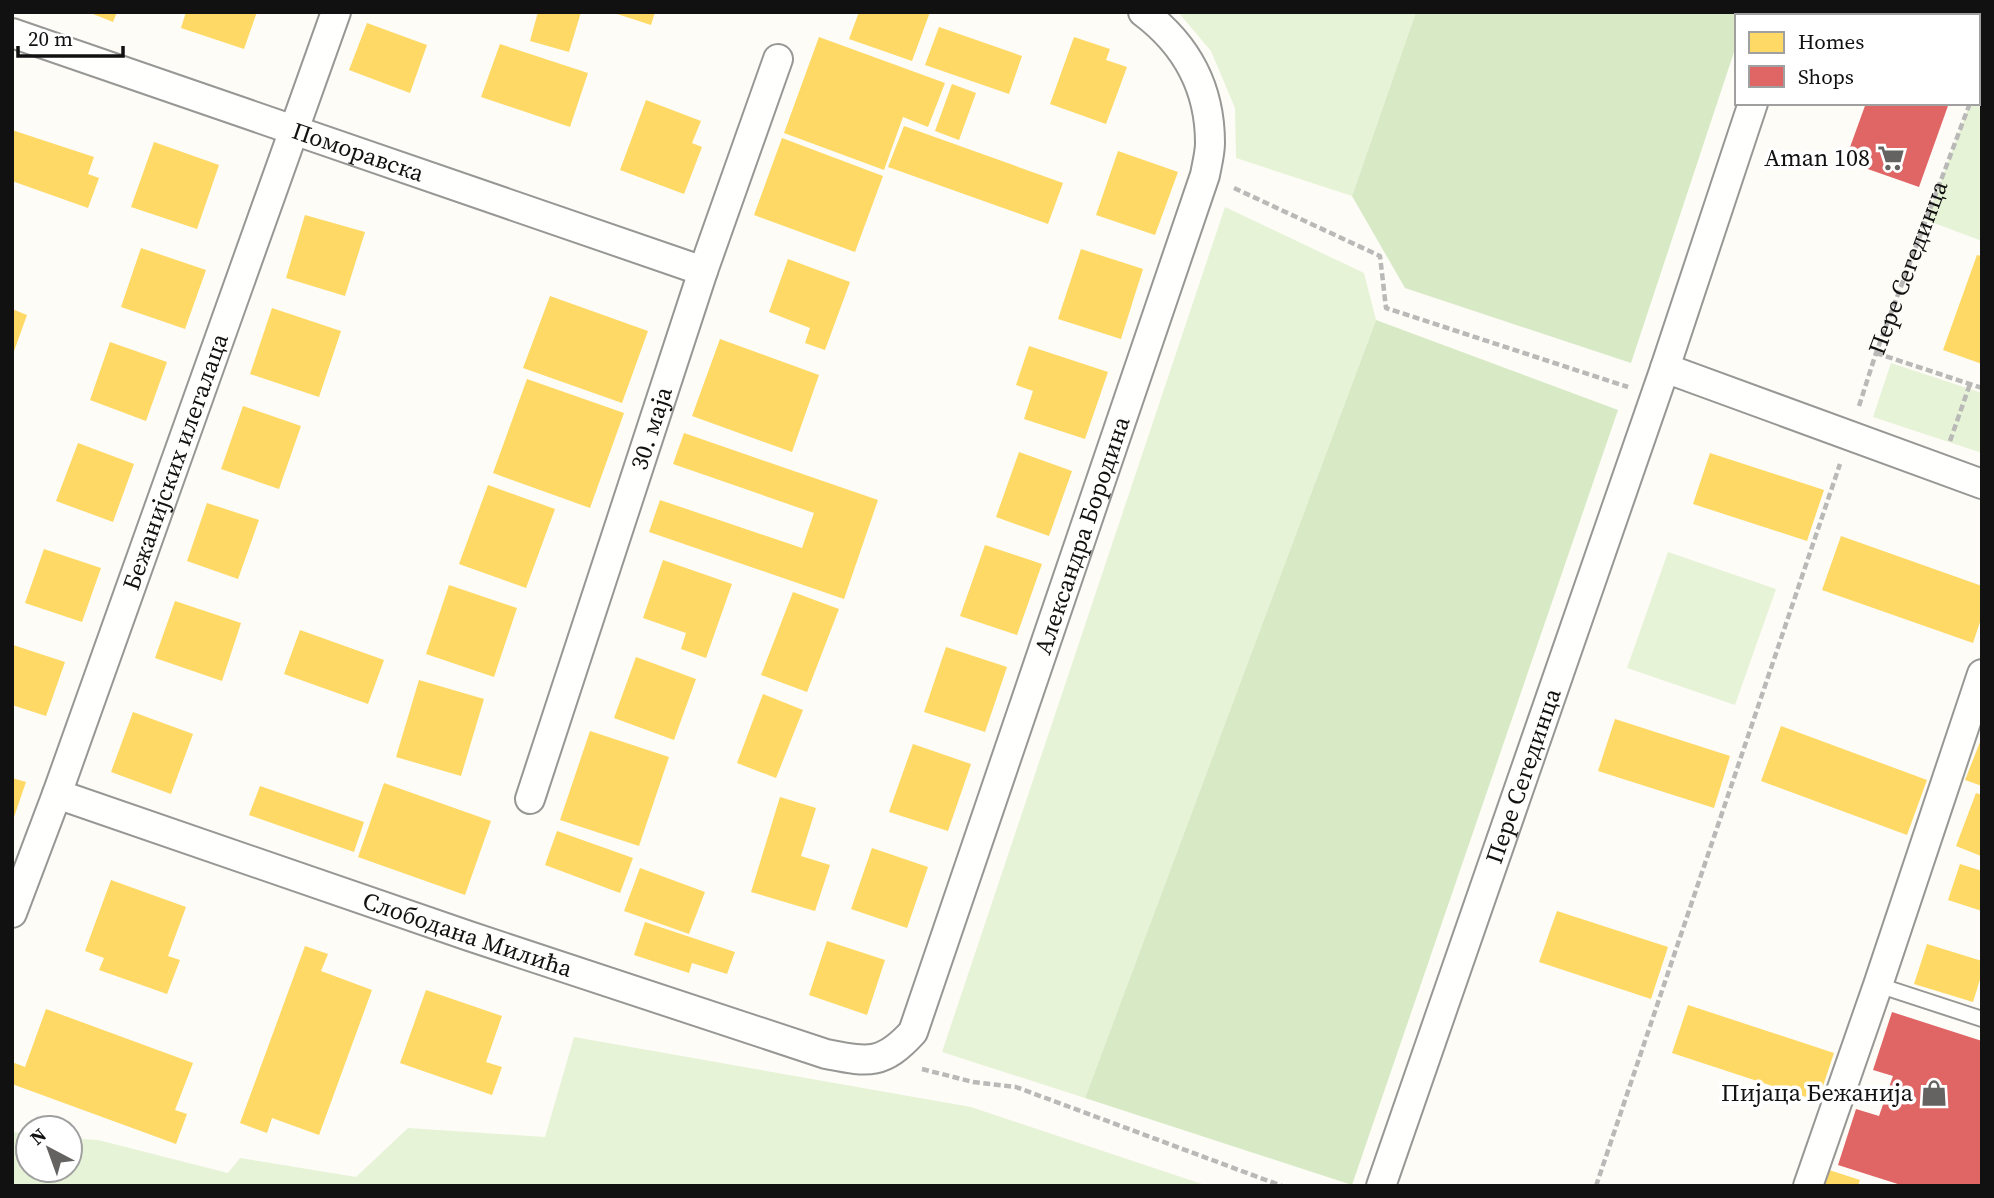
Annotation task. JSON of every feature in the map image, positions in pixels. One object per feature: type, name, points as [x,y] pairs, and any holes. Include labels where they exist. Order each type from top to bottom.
[{"type":"street","name":"Бежанијских илегалаца","points":[[12,913],[336,12]]},
{"type":"street","name":"Александра Бородина","points":[[880,1058],[913,1032],[1205,175],[1210,145],[1209,121],[1202,89],[1192,65],[1165,32],[1143,12]]},
{"type":"street","name":"Поморавска","points":[[12,33],[703,271]]},
{"type":"street","name":"30. маја","points":[[530,799],[703,271],[778,60]]},
{"type":"street","name":"Пере Сегединца","points":[[1381,1186],[1665,368],[1752,105]]},
{"type":"street","points":[[1665,368],[1982,484]]},
{"type":"street","points":[[1808,1186],[1982,674]]},
{"type":"street","name":"Слободана Милића","points":[[57,794],[469,936],[826,1054],[868,1061],[880,1058]]},
{"type":"lane","points":[[1878,985],[1982,1019]]},
{"type":"path","name":"Пере Сегединца","points":[[1596,1186],[1876,353],[1969,105]]},
{"type":"path","points":[[1205,175],[1380,256],[1386,308],[1655,396]]},
{"type":"path","points":[[1876,353],[1982,388]]},
{"type":"path","points":[[1941,468],[1970,384]]},
{"type":"path","points":[[880,1058],[973,1082],[1016,1087],[1282,1186]]},
{"type":"green space","points":[[1178,12],[1416,12],[1352,196],[1236,158],[1235,108],[1211,51]]},
{"type":"green space","points":[[1416,12],[1747,12],[1735,14],[1735,49],[1631,363],[1405,288],[1352,196]]},
{"type":"green space","points":[[1982,73],[1982,241],[1926,220],[1969,105],[1980,105]]},
{"type":"green space","points":[[1225,207],[1364,273],[1376,320],[1085,1098],[942,1052]]},
{"type":"green space","points":[[1376,320],[1618,410],[1352,1185],[1085,1098]]},
{"type":"green space","points":[[1891,363],[1982,393],[1982,453],[1873,417]]},
{"type":"green space","points":[[1668,552],[1776,589],[1735,705],[1627,668]]},
{"type":"green space","points":[[574,1037],[971,1107],[1208,1186],[12,1186],[12,1132],[14,1184],[84,1184],[84,1139],[98,1140],[228,1173],[240,1158],[356,1177],[408,1128],[545,1137]]},
{"type":"building: Homes","points":[[88,12],[117,12],[113,22]]},
{"type":"building: Homes","points":[[186,12],[257,12],[244,49],[181,28]]},
{"type":"building: Homes","points":[[538,12],[581,12],[569,52],[530,41]]},
{"type":"building: Homes","points":[[611,12],[655,12],[651,25]]},
{"type":"building: Homes","points":[[859,12],[930,12],[912,61],[849,39]]},
{"type":"building: Homes","points":[[367,23],[427,45],[410,93],[349,70]]},
{"type":"building: Homes","points":[[939,27],[1022,56],[1009,94],[925,65]]},
{"type":"building: Homes","points":[[819,37],[945,83],[928,127],[903,117],[884,170],[784,133]]},
{"type":"building: Homes","points":[[1074,37],[1110,49],[1106,60],[1127,67],[1106,124],[1050,104]]},
{"type":"building: Homes","points":[[500,44],[588,73],[570,127],[481,97]]},
{"type":"building: Homes","points":[[952,84],[976,93],[959,140],[935,131]]},
{"type":"building: Homes","points":[[646,100],[701,121],[692,143],[702,147],[684,194],[620,170]]},
{"type":"building: Homes","points":[[904,126],[1063,183],[1048,224],[888,167]]},
{"type":"building: Homes","points":[[12,130],[94,157],[88,174],[99,178],[88,208],[12,181]]},
{"type":"building: Homes","points":[[782,138],[883,176],[855,252],[754,215]]},
{"type":"building: Homes","points":[[154,142],[219,165],[197,229],[131,207]]},
{"type":"building: Homes","points":[[1118,151],[1178,172],[1155,235],[1096,215]]},
{"type":"building: Homes","points":[[305,215],[365,232],[345,296],[286,278]]},
{"type":"building: Homes","points":[[141,248],[206,270],[185,329],[121,307]]},
{"type":"building: Homes","points":[[1081,249],[1143,269],[1121,339],[1058,319]]},
{"type":"building: Homes","points":[[1977,255],[1982,256],[1982,364],[1943,350]]},
{"type":"building: Homes","points":[[788,259],[850,282],[825,350],[805,343],[810,328],[769,312]]},
{"type":"building: Homes","points":[[550,296],[648,331],[622,403],[523,368]]},
{"type":"building: Homes","points":[[272,308],[341,331],[319,397],[250,374]]},
{"type":"building: Homes","points":[[12,309],[27,315],[13,354],[12,354]]},
{"type":"building: Homes","points":[[720,339],[819,375],[792,452],[692,416]]},
{"type":"building: Homes","points":[[110,342],[167,362],[146,421],[90,400]]},
{"type":"building: Homes","points":[[1029,346],[1108,372],[1085,439],[1024,419],[1033,391],[1016,385]]},
{"type":"building: Homes","points":[[527,379],[624,413],[590,508],[493,473]]},
{"type":"building: Homes","points":[[243,406],[301,426],[279,489],[221,469]]},
{"type":"building: Homes","points":[[684,433],[878,500],[844,599],[649,532],[660,500],[802,548],[814,513],[673,464]]},
{"type":"building: Homes","points":[[78,443],[134,464],[113,522],[56,501]]},
{"type":"building: Homes","points":[[1019,452],[1072,471],[1049,536],[996,517]]},
{"type":"building: Homes","points":[[1710,453],[1824,490],[1807,541],[1693,504]]},
{"type":"building: Homes","points":[[488,485],[555,509],[526,588],[459,564]]},
{"type":"building: Homes","points":[[207,503],[259,520],[238,579],[187,561]]},
{"type":"building: Homes","points":[[1841,536],[1982,586],[1982,616],[1973,643],[1822,590]]},
{"type":"building: Homes","points":[[985,545],[1042,564],[1017,635],[960,616]]},
{"type":"building: Homes","points":[[44,549],[101,568],[82,622],[25,603]]},
{"type":"building: Homes","points":[[663,560],[732,584],[706,658],[681,649],[686,633],[643,618]]},
{"type":"building: Homes","points":[[449,585],[517,608],[494,677],[426,654]]},
{"type":"building: Homes","points":[[793,592],[839,609],[807,692],[761,675]]},
{"type":"building: Homes","points":[[175,601],[241,623],[222,681],[155,658]]},
{"type":"building: Homes","points":[[300,630],[384,660],[368,704],[284,674]]},
{"type":"building: Homes","points":[[13,645],[65,662],[46,716],[12,705]]},
{"type":"building: Homes","points":[[946,647],[1007,667],[985,732],[924,712]]},
{"type":"building: Homes","points":[[636,657],[696,679],[674,740],[614,718]]},
{"type":"building: Homes","points":[[419,680],[484,699],[461,776],[396,757]]},
{"type":"building: Homes","points":[[763,694],[803,710],[776,778],[737,763]]},
{"type":"building: Homes","points":[[133,712],[193,734],[171,794],[111,772]]},
{"type":"building: Homes","points":[[1615,719],[1730,756],[1714,808],[1598,771]]},
{"type":"building: Homes","points":[[1781,726],[1927,780],[1907,835],[1761,781]]},
{"type":"building: Homes","points":[[590,731],[669,757],[639,846],[560,820]]},
{"type":"building: Homes","points":[[1982,737],[1982,786],[1965,780]]},
{"type":"building: Homes","points":[[913,744],[971,764],[948,831],[889,812]]},
{"type":"building: Homes","points":[[12,778],[26,782],[13,820],[12,820]]},
{"type":"building: Homes","points":[[384,783],[491,821],[465,895],[358,857]]},
{"type":"building: Homes","points":[[260,786],[364,822],[354,852],[249,815]]},
{"type":"building: Homes","points":[[1976,793],[1982,795],[1981,856],[1956,846]]},
{"type":"building: Homes","points":[[780,797],[816,808],[801,856],[830,865],[815,911],[751,892]]},
{"type":"building: Homes","points":[[557,831],[633,858],[620,893],[545,865]]},
{"type":"building: Homes","points":[[872,848],[928,867],[907,928],[851,909]]},
{"type":"building: Homes","points":[[1960,864],[1982,871],[1982,911],[1948,900]]},
{"type":"building: Homes","points":[[640,868],[705,892],[689,934],[624,911]]},
{"type":"building: Homes","points":[[111,880],[186,907],[168,956],[180,960],[167,994],[99,970],[104,958],[85,951]]},
{"type":"building: Homes","points":[[1557,911],[1668,947],[1651,999],[1539,962]]},
{"type":"building: Homes","points":[[645,922],[735,952],[727,974],[692,963],[689,973],[634,955]]},
{"type":"building: Homes","points":[[827,941],[885,960],[867,1015],[809,995]]},
{"type":"building: Homes","points":[[1927,944],[1982,961],[1982,973],[1973,1002],[1914,984]]},
{"type":"building: Homes","points":[[305,946],[328,954],[321,971],[372,990],[319,1135],[272,1118],[267,1133],[240,1123]]},
{"type":"building: Homes","points":[[426,990],[502,1016],[486,1062],[502,1067],[492,1095],[400,1063]]},
{"type":"building: Homes","points":[[1688,1005],[1834,1053],[1818,1101],[1672,1053]]},
{"type":"building: Homes","points":[[46,1009],[193,1063],[175,1110],[187,1114],[176,1144],[12,1084],[12,1062],[25,1067]]},
{"type":"building: Homes","points":[[1829,1170],[1860,1180],[1858,1186],[1824,1186]]},
{"type":"building: Shops","points":[[1865,105],[1948,105],[1919,187],[1845,161]]},
{"type":"building: Shops","name":"Пијаца Бежанија","points":[[1892,1012],[1982,1041],[1982,1186],[1904,1186],[1838,1165],[1856,1109],[1879,1116],[1893,1076],[1873,1070]]},
{"type":"place","name":"Aman 108","points":[[1891,158]]},
{"type":"place","name":"Пијаца Бежанија","points":[[1934,1093]]}]
